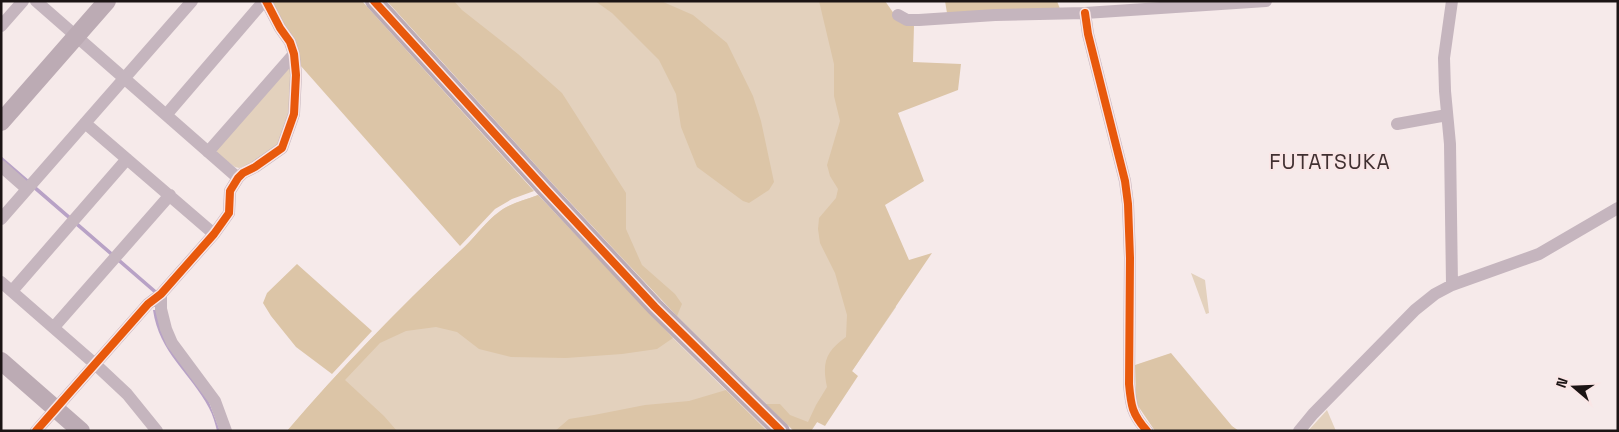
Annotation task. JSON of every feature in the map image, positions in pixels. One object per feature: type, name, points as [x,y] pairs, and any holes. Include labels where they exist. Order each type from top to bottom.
[{"type":"street","points":[[1,26],[23,1]]},
{"type":"street","points":[[36,1],[238,178]]},
{"type":"street","points":[[1,122],[107,1]]},
{"type":"street","points":[[1,219],[192,1]]},
{"type":"street","points":[[36,431],[148,304],[161,294],[214,234],[229,213],[230,190],[238,178],[282,148],[294,114],[296,75],[294,54],[290,42],[265,1],[166,115]]},
{"type":"street","points":[[374,1],[655,307],[781,431]]},
{"type":"street","points":[[898,15],[907,20],[919,20],[1086,12],[1122,5],[1266,1]]},
{"type":"street","points":[[1452,1],[1444,58],[1450,144],[1452,285]]},
{"type":"street","points":[[1086,12],[1088,34],[1125,182],[1130,230],[1129,384],[1132,407],[1138,420],[1147,431]]},
{"type":"street","points":[[208,152],[294,54]]},
{"type":"street","points":[[1397,124],[1447,115]]},
{"type":"street","points":[[85,123],[214,234]]},
{"type":"street","points":[[12,291],[127,159]]},
{"type":"street","points":[[1,166],[27,189]]},
{"type":"street","points":[[54,327],[170,195]]},
{"type":"street","points":[[1299,431],[1313,414],[1415,310],[1434,294],[1452,285],[1539,254],[1618,208]]},
{"type":"street","points":[[1,282],[54,327],[127,394],[157,431]]},
{"type":"street","points":[[161,294],[161,309],[172,343],[215,401],[226,431]]},
{"type":"street","points":[[1,361],[81,431]]},
{"type":"shaded area","points":[[271,1],[362,1],[534,191],[512,199],[495,209],[460,246],[300,65]]},
{"type":"shaded area","points":[[387,1],[885,1],[863,241],[896,307],[811,431],[794,431],[677,316]]},
{"type":"shaded area","points":[[387,1],[454,1],[462,10],[518,54],[562,93],[626,193],[626,229],[642,265],[675,294],[682,304],[677,316],[551,182]]},
{"type":"shaded area","points":[[595,1],[661,1],[693,15],[727,43],[753,96],[761,121],[774,182],[769,190],[749,203],[743,201],[697,167],[681,127],[676,94],[659,60],[612,13]]},
{"type":"shaded area","points":[[819,1],[885,1],[897,18],[914,25],[913,62],[961,64],[958,90],[898,113],[924,181],[885,205],[909,260],[932,253],[852,371],[858,376],[825,426],[817,422],[811,431],[794,431],[766,404],[780,404],[790,415],[808,422],[827,387],[825,365],[829,353],[846,337],[847,315],[835,273],[820,243],[818,229],[819,218],[836,198],[838,189],[830,176],[827,165],[840,121],[834,96],[834,64]]},
{"type":"shaded area","points":[[945,1],[1057,1],[1060,9],[947,13]]},
{"type":"shaded area","points":[[290,67],[290,113],[279,145],[252,163],[239,168],[235,167],[217,154],[217,149]]},
{"type":"shaded area","points":[[1,156],[157,291],[154,293],[1,161]]},
{"type":"shaded area","points":[[538,195],[673,338],[767,431],[287,431],[371,339],[489,220],[508,206]]},
{"type":"shaded area","points":[[538,195],[673,338],[657,349],[622,354],[566,358],[511,357],[479,349],[457,332],[436,327],[406,331],[380,343],[345,380],[384,416],[397,431],[287,431],[371,339],[489,220],[508,206]]},
{"type":"shaded area","points":[[297,264],[372,331],[332,374],[296,347],[263,303],[267,293]]},
{"type":"shaded area","points":[[1191,273],[1205,280],[1209,313],[1206,314]]},
{"type":"shaded area","points":[[153,310],[157,310],[209,402],[220,431],[217,431],[212,413],[202,396],[162,339],[156,325]]},
{"type":"shaded area","points":[[1171,353],[1232,426],[1239,431],[1155,431],[1136,403],[1135,365]]},
{"type":"shaded area","points":[[726,390],[767,431],[555,431],[569,419],[645,405],[689,401]]},
{"type":"shaded area","points":[[1327,410],[1336,431],[1308,431]]},
{"type":"cycle path","points":[[36,431],[148,304],[161,294],[214,234],[229,213],[230,191],[238,178],[282,148],[294,114],[296,75],[294,54],[290,42],[280,28],[266,1]]},
{"type":"cycle path","points":[[374,1],[655,307],[781,431]]},
{"type":"cycle path","points":[[1085,13],[1088,34],[1125,181],[1128,204],[1130,258],[1129,384],[1133,409],[1138,420],[1147,431]]},
{"type":"district","name":"FUTATSUKA","points":[[1330,162]]}]
